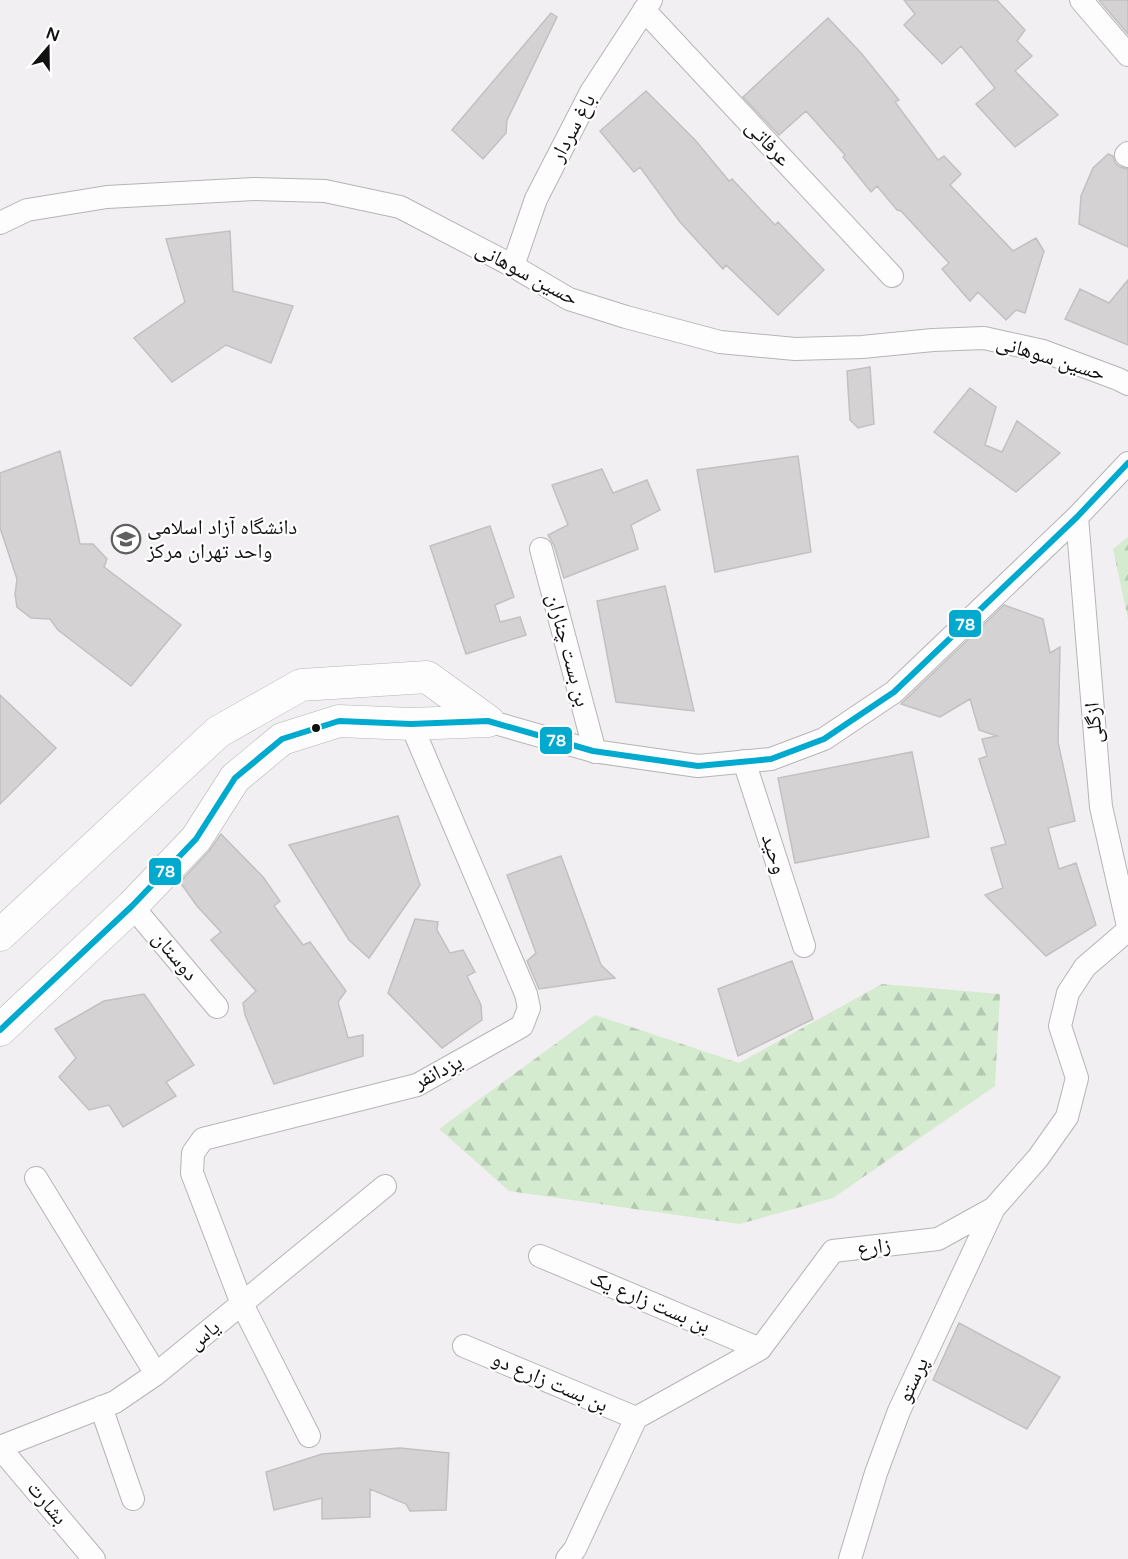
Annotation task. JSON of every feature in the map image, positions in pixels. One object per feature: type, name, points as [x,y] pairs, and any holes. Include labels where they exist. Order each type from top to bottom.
[{"type":"main road","points":[[0,935],[218,732],[302,685],[427,677],[488,722]]},
{"type":"main road","points":[[0,1030],[132,906],[196,839],[235,778],[282,739],[339,721],[411,724],[488,722]]},
{"type":"street","points":[[1081,0],[1128,55]]},
{"type":"street","name":"باغ سردار","points":[[513,266],[536,199],[591,92],[648,5]]},
{"type":"street","name":"عرفاتی","points":[[648,5],[892,276]]},
{"type":"street","name":"حسین سوهانی","points":[[0,223],[27,210],[107,197],[254,189],[326,191],[400,207],[513,266],[569,299],[720,342],[795,349],[862,347],[984,338],[1043,351],[1128,384]]},
{"type":"street","points":[[488,722],[596,752],[698,765],[771,759],[824,739],[894,692],[1077,517],[1128,463]]},
{"type":"street","name":"ازگلی","points":[[1077,517],[1101,807],[1128,928]]},
{"type":"street","name":"بن بست چناران","points":[[541,549],[596,752]]},
{"type":"street","name":"یزدانفر","points":[[309,1436],[242,1304],[192,1173],[193,1153],[203,1138],[417,1086],[522,1026],[529,1008],[526,994],[411,724]]},
{"type":"street","name":"وحید","points":[[744,761],[804,946]]},
{"type":"street","name":"دوستان","points":[[132,906],[217,1007]]},
{"type":"street","name":"زارع","points":[[636,1418],[760,1348],[833,1251],[938,1239],[993,1208],[1038,1158],[1067,1116],[1077,1078],[1060,1026],[1068,993],[1085,967],[1128,928]]},
{"type":"street","points":[[36,1178],[156,1374]]},
{"type":"street","name":"یاس","points":[[0,1448],[115,1402],[156,1374],[385,1186]]},
{"type":"street","name":"پرستو","points":[[850,1559],[898,1411],[993,1208]]},
{"type":"street","name":"بن بست زارع یک","points":[[540,1256],[760,1348]]},
{"type":"street","name":"بن بست زارع دو","points":[[464,1346],[636,1418]]},
{"type":"street","points":[[100,1407],[133,1499]]},
{"type":"street","points":[[567,1559],[575,1549],[636,1418]]},
{"type":"street","name":"بشارت","points":[[0,1448],[94,1559]]},
{"type":"green space","points":[[1128,537],[1128,619],[1113,549]]},
{"type":"green space","points":[[882,984],[1000,994],[995,1086],[833,1198],[740,1224],[509,1191],[439,1129],[595,1015],[739,1063]]},
{"type":"building","points":[[904,0],[997,0],[1025,30],[1017,41],[1032,56],[1015,71],[1058,115],[1015,147],[976,104],[995,88],[961,46],[942,64],[904,25],[915,14]]},
{"type":"building","points":[[1099,0],[1128,0],[1128,34]]},
{"type":"building","points":[[551,13],[557,17],[507,120],[506,133],[483,159],[452,130]]},
{"type":"building","points":[[828,18],[861,53],[899,100],[895,102],[938,160],[944,156],[961,174],[950,185],[1013,251],[1036,238],[1044,251],[1025,313],[1016,310],[1006,320],[978,292],[970,301],[942,269],[949,263],[877,186],[871,192],[843,157],[845,155],[806,111],[779,135],[743,97]]},
{"type":"building","points":[[646,91],[696,141],[729,181],[732,179],[775,225],[778,222],[824,270],[778,315],[726,265],[723,269],[680,222],[640,167],[634,172],[600,131]]},
{"type":"building","points":[[1108,154],[1113,156],[1115,163],[1120,167],[1128,169],[1128,247],[1079,224],[1081,196],[1093,168]]},
{"type":"building","points":[[230,231],[233,291],[293,306],[271,363],[226,345],[172,382],[134,338],[185,302],[166,239]]},
{"type":"building","points":[[1128,280],[1128,345],[1065,319],[1080,289],[1109,303]]},
{"type":"building","points":[[870,367],[874,424],[858,428],[850,420],[847,371]]},
{"type":"building","points":[[970,388],[996,407],[985,445],[1002,452],[1017,421],[1060,453],[1016,492],[934,432]]},
{"type":"building","points":[[60,451],[80,544],[93,544],[107,559],[104,567],[181,625],[131,686],[58,630],[50,619],[31,618],[17,607],[15,594],[17,579],[0,528],[0,473]]},
{"type":"building","points":[[798,456],[811,552],[715,572],[697,470]]},
{"type":"building","points":[[602,469],[613,493],[647,480],[660,510],[631,525],[638,549],[564,578],[554,545],[548,535],[568,525],[552,485]]},
{"type":"building","points":[[490,526],[514,597],[495,605],[500,622],[520,617],[526,635],[466,654],[430,546]]},
{"type":"building","points":[[665,586],[694,711],[616,702],[597,601]]},
{"type":"building","points":[[1004,605],[1043,619],[1050,653],[1060,647],[1058,742],[1075,821],[1048,828],[1059,869],[1076,863],[1096,925],[1046,956],[985,895],[1003,888],[991,848],[1006,844],[979,759],[987,756],[982,739],[997,736],[979,730],[970,699],[940,717],[901,704]]},
{"type":"building","points":[[0,695],[56,748],[0,804]]},
{"type":"building","points":[[912,752],[929,837],[795,863],[778,778]]},
{"type":"building","points":[[398,816],[420,885],[369,958],[349,940],[289,845]]},
{"type":"building","points":[[221,834],[263,877],[280,901],[274,906],[303,945],[310,942],[346,991],[338,1002],[348,1038],[363,1035],[363,1056],[274,1084],[245,1015],[243,1003],[256,991],[211,940],[221,932],[197,906],[180,882],[209,851]]},
{"type":"building","points":[[561,856],[601,965],[615,978],[539,989],[527,961],[536,953],[507,875]]},
{"type":"building","points":[[415,919],[438,922],[437,930],[450,953],[463,950],[475,972],[467,976],[481,1005],[482,1020],[442,1048],[388,993]]},
{"type":"building","points":[[792,961],[813,1019],[738,1056],[718,989]]},
{"type":"building","points":[[144,994],[194,1065],[166,1082],[176,1096],[123,1127],[109,1105],[89,1110],[59,1077],[76,1058],[55,1029],[104,1001]]},
{"type":"building","points":[[959,1323],[1060,1377],[1027,1429],[933,1380]]},
{"type":"building","points":[[400,1448],[449,1453],[446,1510],[410,1511],[406,1504],[370,1489],[370,1517],[322,1519],[322,1498],[274,1510],[266,1472],[322,1454]]},
{"type":"transit line","name":"78","points":[[0,1030],[132,906],[196,839],[235,778],[282,739],[339,721],[411,724],[488,721],[593,751],[698,766],[771,759],[824,739],[894,692],[1077,517],[1128,463]]},
{"type":"place","name":"دانشگاه آزاد اسلامی واحد تهران مرکز","points":[[126,539]]}]
